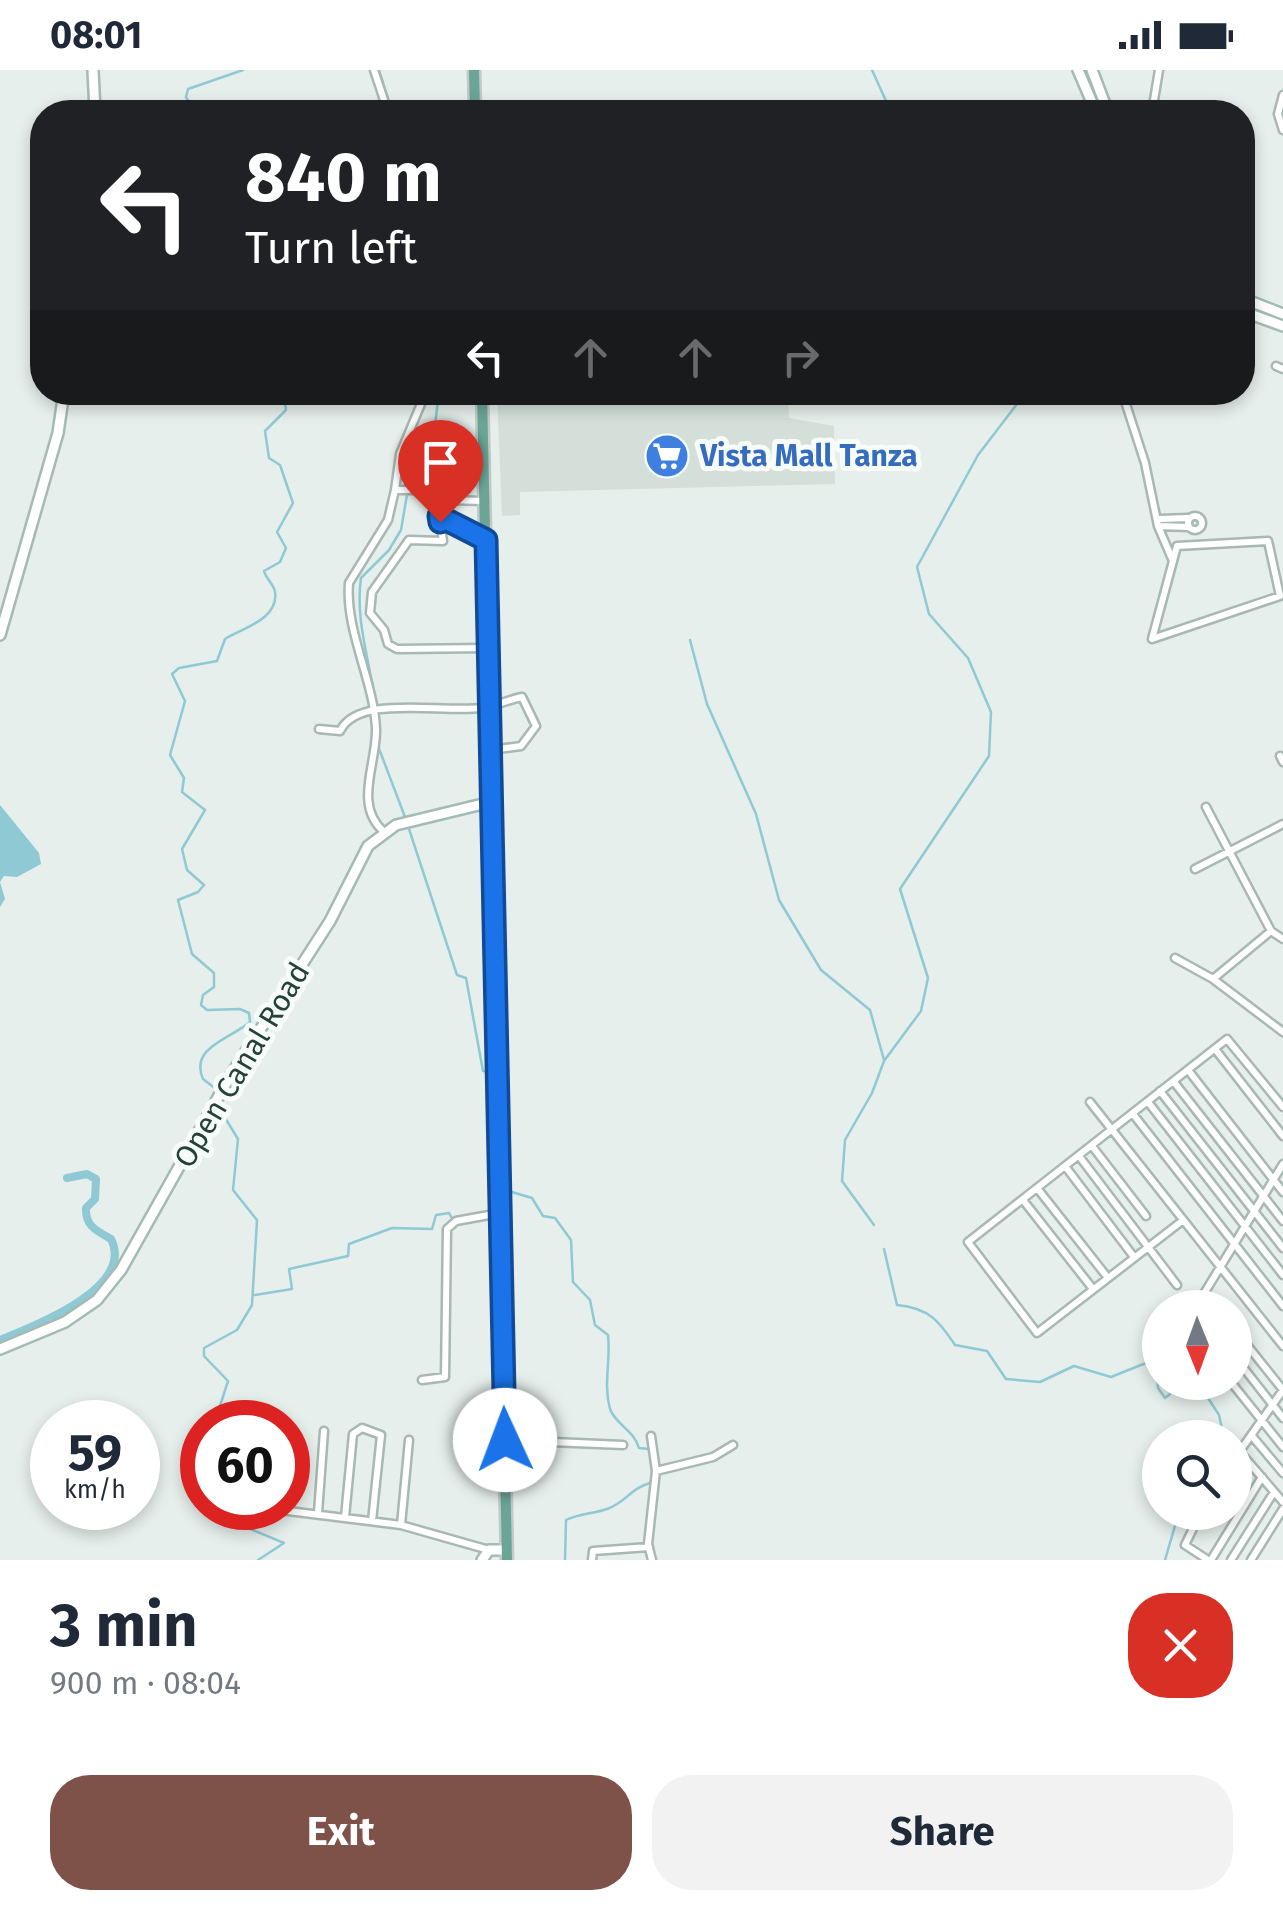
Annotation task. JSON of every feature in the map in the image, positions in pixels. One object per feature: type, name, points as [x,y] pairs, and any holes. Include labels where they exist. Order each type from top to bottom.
[{"type":"main road","points":[[93,70],[94,100]]},
{"type":"main road","points":[[474,70],[475,100]]},
{"type":"main road","points":[[1078,70],[1091,100]]},
{"type":"main road","points":[[1092,70],[1103,100]]},
{"type":"main road","points":[[1276,315],[1283,326]]},
{"type":"main road","points":[[0,635],[58,433],[62,405]]},
{"type":"main road","points":[[482,405],[507,1555],[489,1550],[482,1560]]},
{"type":"main road","points":[[384,832],[491,802]]},
{"type":"main road","name":"Open Canal Road","points":[[0,1349],[65,1322],[98,1300],[120,1270],[229,1078],[330,920],[368,846],[384,832]]},
{"type":"street","points":[[374,70],[384,100]]},
{"type":"street","points":[[1154,100],[1159,70]]},
{"type":"street","points":[[1283,96],[1283,130]]},
{"type":"street","points":[[384,832],[370,817],[367,805],[376,732],[348,583],[388,520],[400,454],[421,405]]},
{"type":"street","points":[[1126,405],[1158,523],[1173,560]]},
{"type":"street","points":[[429,493],[439,473],[461,456],[484,459]]},
{"type":"street","points":[[395,490],[429,493],[444,500],[484,501]]},
{"type":"street","points":[[444,500],[439,516],[442,541],[409,540],[372,592],[370,614],[384,630],[388,644],[398,649],[488,648]]},
{"type":"street","points":[[439,516],[486,540]]},
{"type":"street","points":[[1158,523],[1191,525],[1195,545]]},
{"type":"street","points":[[1268,540],[1280,596],[1152,639],[1173,560],[1177,546],[1268,540]]},
{"type":"street","points":[[319,729],[340,731],[352,716],[372,710],[490,705],[522,696],[536,726],[521,746],[490,750]]},
{"type":"street","points":[[1206,807],[1271,931],[1283,939]]},
{"type":"street","points":[[1195,868],[1283,824]]},
{"type":"street","points":[[1214,979],[1271,931]]},
{"type":"street","points":[[1175,958],[1214,979],[1283,1032]]},
{"type":"street","points":[[1182,1220],[1038,1332],[968,1242],[1160,1091],[1232,1040],[1283,1107]]},
{"type":"street","points":[[1215,1049],[1283,1136]]},
{"type":"street","points":[[1188,1070],[1283,1192]]},
{"type":"street","points":[[1174,1082],[1283,1221]]},
{"type":"street","points":[[1160,1091],[1283,1248]]},
{"type":"street","points":[[1090,1102],[1283,1346]]},
{"type":"street","points":[[1148,1102],[1283,1275]]},
{"type":"street","points":[[1133,1114],[1283,1306]]},
{"type":"street","points":[[1092,1146],[1146,1216]]},
{"type":"street","points":[[1079,1156],[1177,1284]]},
{"type":"street","points":[[1205,1290],[1283,1164]]},
{"type":"street","points":[[1065,1166],[1134,1258]]},
{"type":"street","points":[[1037,1188],[1108,1278]]},
{"type":"street","points":[[1023,1200],[1093,1290]]},
{"type":"street","points":[[422,1380],[445,1377],[447,1229],[456,1222],[501,1208]]},
{"type":"street","points":[[1252,1351],[1283,1390],[1252,1435],[1283,1473]]},
{"type":"street","points":[[1252,1379],[1283,1418]]},
{"type":"street","points":[[1246,1400],[1283,1447]]},
{"type":"street","points":[[345,1517],[353,1434],[362,1428],[381,1434],[372,1520]]},
{"type":"street","points":[[318,1514],[324,1430]]},
{"type":"street","points":[[651,1436],[656,1471],[649,1547],[652,1560]]},
{"type":"street","points":[[401,1524],[409,1440]]},
{"type":"street","points":[[505,1440],[624,1445]]},
{"type":"street","points":[[656,1471],[713,1457],[734,1445]]},
{"type":"street","points":[[1251,1560],[1283,1505],[1252,1468]]},
{"type":"street","points":[[1192,1530],[1185,1545],[1209,1560],[1262,1477]]},
{"type":"street","points":[[1230,1560],[1274,1492]]},
{"type":"street","points":[[310,1513],[401,1524],[489,1550]]},
{"type":"street","points":[[592,1560],[593,1550],[649,1547]]},
{"type":"shaded area","name":"Vista Mall Tanza","points":[[497,405],[788,405],[789,418],[834,426],[835,484],[520,492],[520,515],[502,516]]},
{"type":"water","points":[[0,805],[39,853],[41,864],[17,877],[4,876],[0,882]]},
{"type":"waterway","points":[[188,100],[188,89],[243,70]]},
{"type":"waterway","points":[[379,70],[388,100]]},
{"type":"waterway","points":[[872,70],[886,100]]},
{"type":"waterway","points":[[216,1089],[203,1079],[202,1059],[214,1044],[250,1022],[249,1013],[240,1009],[207,1010],[201,1005],[203,995],[214,987],[214,973],[192,954],[178,900],[198,892],[204,885],[187,870],[182,849],[205,810],[182,792],[184,778],[170,755],[185,701],[172,674],[179,668],[217,661],[225,639],[266,616],[275,601],[274,589],[264,571],[280,562],[286,548],[277,532],[293,503],[280,465],[269,458],[265,431],[286,410],[285,405]]},
{"type":"waterway","points":[[375,700],[361,623],[361,578],[389,550],[401,530],[409,483],[434,434],[437,405]]},
{"type":"waterway","points":[[874,1225],[842,1181],[845,1140],[872,1093],[884,1061],[921,1011],[928,978],[900,889],[989,756],[991,712],[968,658],[929,614],[917,567],[978,455],[1016,405]]},
{"type":"waterway","points":[[690,640],[707,704],[756,814],[779,900],[821,970],[870,1010],[884,1060]]},
{"type":"waterway","points":[[378,717],[378,739]]},
{"type":"waterway","points":[[378,746],[405,817]]},
{"type":"waterway","points":[[409,829],[457,975],[466,978],[483,1071],[488,1071],[492,1191]]},
{"type":"waterway","points":[[219,1108],[238,1139],[233,1190],[257,1220],[252,1305],[237,1330],[204,1348],[204,1356],[228,1381],[222,1400]]},
{"type":"waterway","points":[[0,1340],[77,1303],[109,1274],[115,1257],[111,1239],[93,1227],[86,1214],[86,1208],[95,1199],[96,1179],[87,1174],[67,1178]]},
{"type":"waterway","points":[[505,1190],[532,1198],[543,1216],[555,1218],[571,1240],[573,1282],[590,1300],[595,1325],[608,1335],[610,1409],[639,1448],[649,1449],[651,1454]]},
{"type":"waterway","points":[[490,1212],[492,1196]]},
{"type":"waterway","points":[[255,1295],[292,1289],[289,1269],[348,1256],[349,1244],[392,1228],[432,1229],[436,1215],[449,1213],[453,1220]]},
{"type":"waterway","points":[[461,1218],[477,1214]]},
{"type":"waterway","points":[[884,1249],[897,1305],[932,1317],[955,1345],[987,1351],[1006,1379],[1040,1382],[1074,1366],[1111,1377],[1156,1359],[1158,1388],[1165,1398],[1181,1385],[1201,1387],[1220,1420]]},
{"type":"waterway","points":[[565,1560],[566,1520],[613,1506],[650,1483],[653,1476]]},
{"type":"waterway","points":[[253,1530],[284,1543],[258,1560]]},
{"type":"waterway","points":[[1165,1560],[1174,1530]]},
{"type":"place","name":"Vista Mall Tanza","points":[[667,456]]},
{"type":"route","points":[[440,522],[439,516],[486,540],[505,1440]]}]
